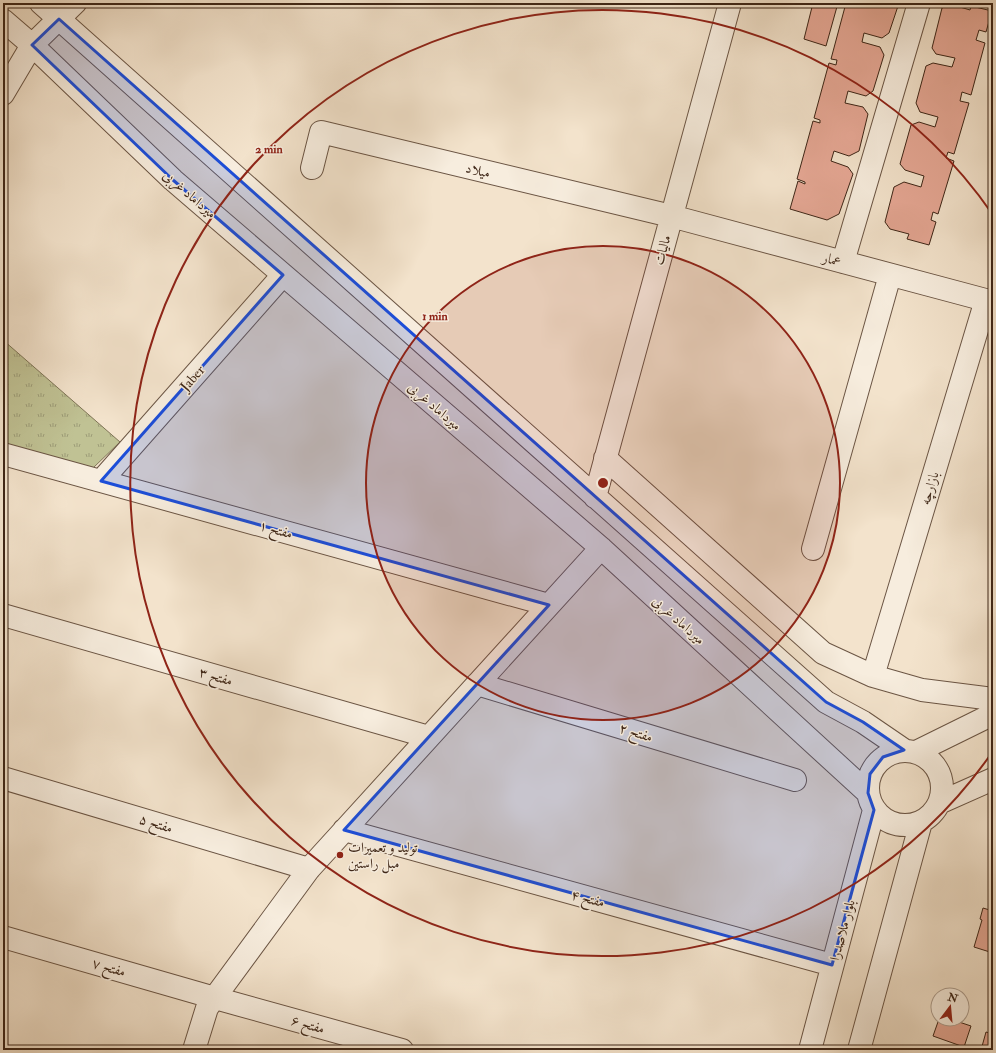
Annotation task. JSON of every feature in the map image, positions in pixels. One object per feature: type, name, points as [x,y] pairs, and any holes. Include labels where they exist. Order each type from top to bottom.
[{"type":"street","points":[[41,3],[826,702],[863,722],[910,751],[928,758],[936,767],[942,779],[942,791],[939,803],[928,817],[921,822],[908,825],[895,824],[884,819],[871,801],[870,774],[876,764],[893,752],[910,751],[993,714]]},
{"type":"street","points":[[3,94],[32,45],[74,3]]},
{"type":"street","name":"مالیات","points":[[594,497],[730,3]]},
{"type":"street","points":[[843,262],[919,3]]},
{"type":"street","name":"میرداماد غربی","points":[[3,20],[32,45],[173,180],[601,548],[871,801]]},
{"type":"street","name":"میلاد","points":[[312,168],[321,132],[671,216]]},
{"type":"street","name":"عمار","points":[[671,216],[990,301]]},
{"type":"street","name":"Jaber","points":[[101,481],[283,275]]},
{"type":"street","points":[[813,549],[890,275]]},
{"type":"street","name":"بازارچه","points":[[873,676],[990,301]]},
{"type":"street","name":"مفتح ۱","points":[[3,454],[549,605]]},
{"type":"street","points":[[605,458],[823,653],[873,676],[922,690],[993,699]]},
{"type":"street","points":[[194,1050],[207,1008],[308,869],[601,548]]},
{"type":"street","name":"مفتح ۳","points":[[3,615],[429,737]]},
{"type":"street","name":"مفتح ۲","points":[[477,684],[795,780]]},
{"type":"street","name":"مفتح ۵","points":[[3,778],[308,869]]},
{"type":"street","points":[[939,803],[993,778]]},
{"type":"street","name":"بلوار ملاصدرا","points":[[810,1050],[871,801]]},
{"type":"street","points":[[859,1050],[921,822]]},
{"type":"street","name":"مفتح ۴","points":[[344,830],[832,965]]},
{"type":"street","name":"مفتح ۷","points":[[3,937],[215,998]]},
{"type":"street","name":"مفتح ۶","points":[[215,998],[402,1050]]},
{"type":"highlighted area","points":[[59,19],[826,702],[863,722],[904,750],[883,757],[870,774],[868,793],[874,810],[832,965],[344,830],[549,605],[101,481],[283,275],[173,180],[32,45]]},
{"type":"green space","points":[[3,340],[120,442],[93,468],[3,444]]},
{"type":"building","points":[[813,3],[838,3],[826,46],[804,39]]},
{"type":"building","points":[[846,3],[853,5],[853,3],[899,3],[889,33],[882,38],[864,33],[862,42],[880,47],[884,55],[873,91],[866,96],[848,91],[845,103],[863,107],[868,114],[859,151],[849,156],[834,151],[831,161],[848,167],[853,174],[839,214],[827,220],[790,209],[798,181],[805,184],[805,182],[797,179],[813,121],[820,123],[820,120],[814,118],[829,63],[836,65],[837,60],[831,59]]},
{"type":"building","points":[[950,4],[970,10],[971,6],[992,11],[986,32],[979,30],[976,40],[985,43],[971,95],[962,92],[960,101],[969,103],[954,154],[948,152],[946,158],[954,161],[938,214],[933,212],[931,220],[936,222],[929,245],[907,239],[909,234],[890,229],[885,222],[894,187],[904,182],[921,187],[924,176],[905,170],[900,164],[911,125],[919,122],[935,127],[938,117],[920,112],[916,103],[926,66],[933,63],[952,67],[955,58],[936,54],[932,48],[942,8]]},
{"type":"building","points":[[983,908],[993,911],[993,953],[974,947],[982,920],[980,919]]},
{"type":"building","points":[[993,998],[993,1009],[990,1008]]},
{"type":"building","points":[[971,1026],[964,1047],[933,1036],[936,1027]]},
{"type":"building","points":[[986,1032],[993,1034],[993,1050],[981,1050]]},
{"type":"place","name":"تولید و تعمیرات مبل راستین","points":[[340,855]]}]
